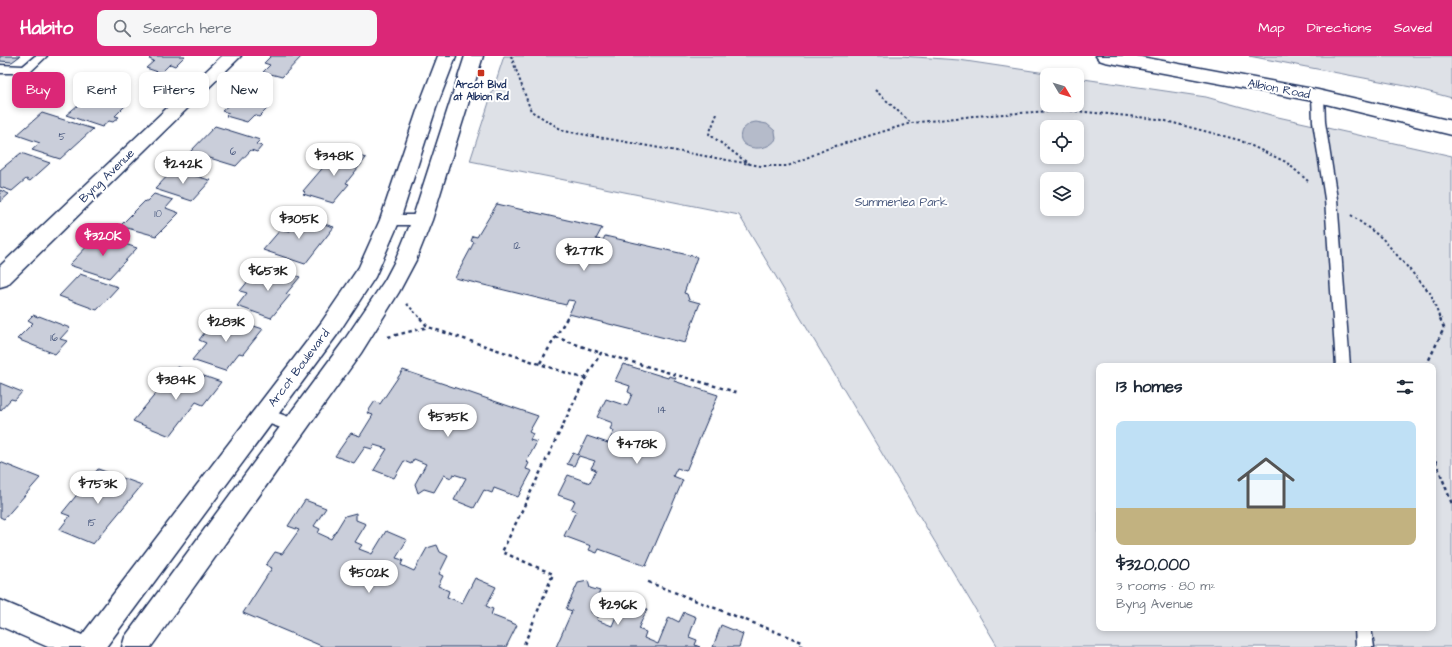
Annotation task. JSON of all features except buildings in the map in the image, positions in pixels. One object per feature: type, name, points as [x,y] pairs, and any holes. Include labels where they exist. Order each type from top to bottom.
[{"type":"street","name":"Byng Avenue","points":[[0,279],[232,56]]},
{"type":"street","name":"Arcot Boulevard","points":[[89,647],[329,329],[368,271],[390,220],[427,108],[448,56]]},
{"type":"street","points":[[135,647],[376,312],[406,260],[422,220],[474,56]]},
{"type":"street","name":"Albion Road","points":[[1105,56],[1318,96],[1452,128]]},
{"type":"street","points":[[0,613],[79,647]]},
{"type":"lane","points":[[0,69],[25,70],[42,56]]},
{"type":"lane","points":[[1318,96],[1319,122],[1331,199],[1343,363]]},
{"type":"lane","points":[[390,220],[422,220]]},
{"type":"lane","points":[[264,415],[294,426]]},
{"type":"lane","points":[[1363,631],[1365,647]]},
{"type":"path","points":[[511,56],[531,111],[564,131],[761,166],[788,166],[829,148],[911,123],[974,116],[1066,110],[1158,119],[1246,143],[1286,162],[1382,238],[1431,294],[1444,328],[1427,363]]},
{"type":"path","points":[[875,90],[911,123]]},
{"type":"path","points":[[717,114],[709,134],[749,164]]},
{"type":"path","points":[[407,304],[428,327],[540,362],[585,379]]},
{"type":"path","points":[[540,362],[569,314]]},
{"type":"path","points":[[388,337],[428,327]]},
{"type":"path","points":[[555,337],[601,353],[739,393]]},
{"type":"path","points":[[523,647],[553,574],[502,552],[585,379],[601,353]]},
{"type":"path","points":[[1436,462],[1452,504]]},
{"type":"path","points":[[648,582],[802,642],[800,647]]},
{"type":"green space","name":"Summerlea Park","points":[[504,56],[901,56],[959,60],[1040,72],[1040,112],[1084,112],[1084,79],[1206,97],[1278,117],[1452,156],[1452,647],[998,647],[739,215],[470,161]]},
{"type":"green space","points":[[1249,56],[1452,56],[1452,98],[1411,87]]},
{"type":"water","points":[[756,122],[767,124],[775,131],[776,139],[772,144],[766,147],[752,148],[746,146],[742,142],[742,130],[750,123]]},
{"type":"place","name":"Arcot Blvd at Albion Rd","points":[[481,73]]}]
